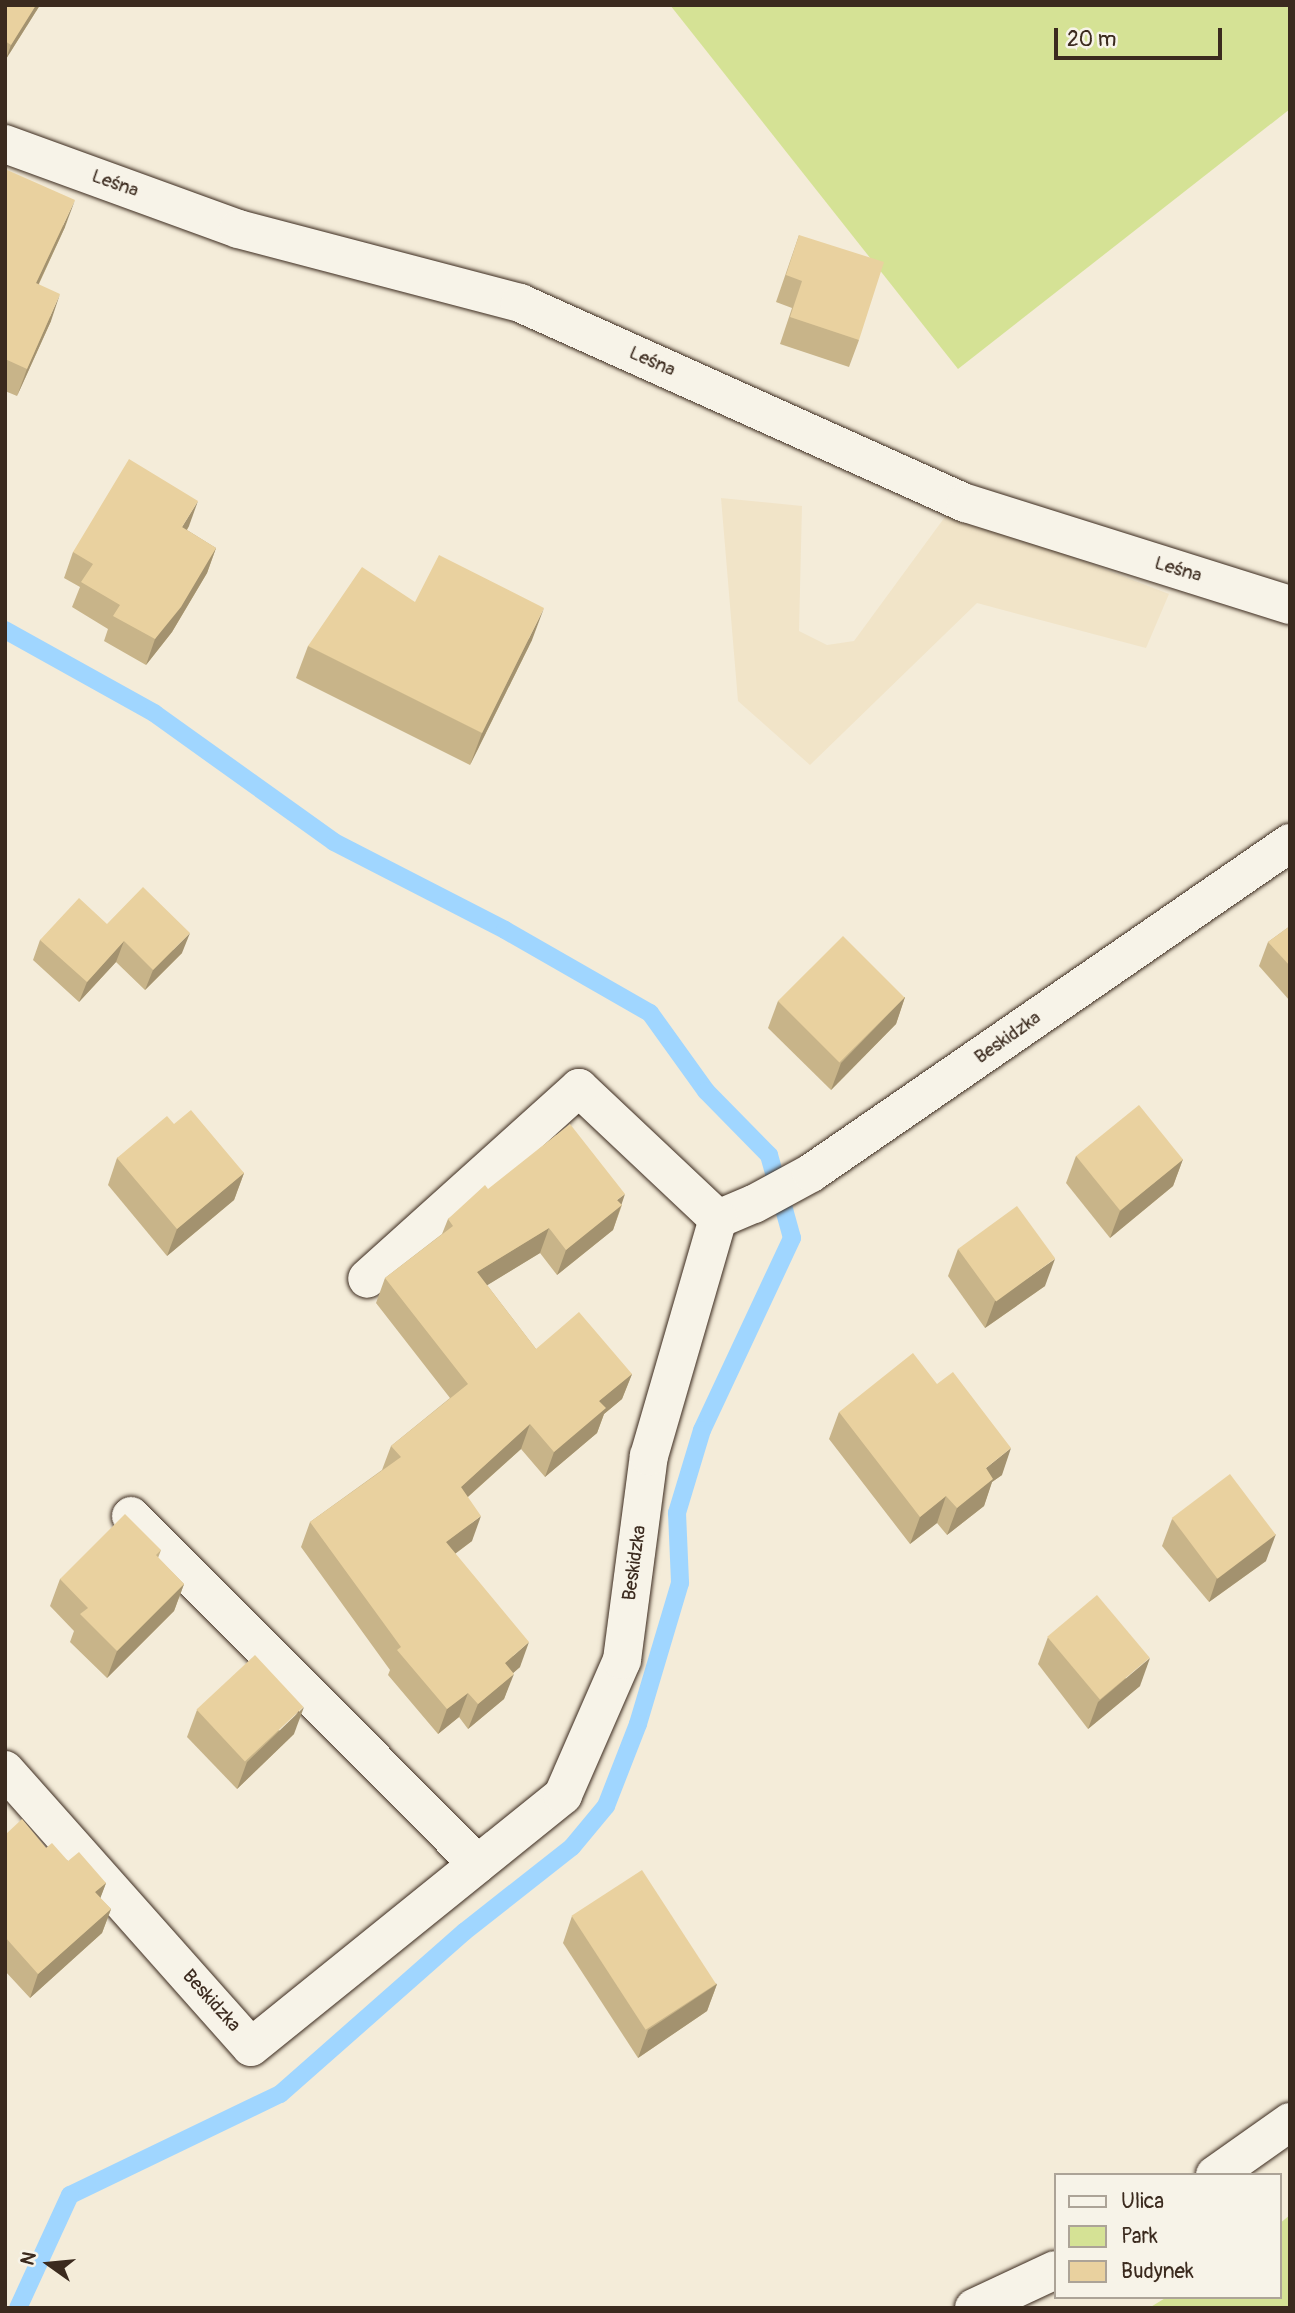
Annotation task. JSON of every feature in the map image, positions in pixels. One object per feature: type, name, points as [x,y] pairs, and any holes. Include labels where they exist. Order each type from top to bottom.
[{"type":"street","name":"Leśna","points":[[5,144],[238,229],[520,303],[966,503],[1290,605]]},
{"type":"street","name":"Beskidzka","points":[[5,1770],[251,2047],[562,1795],[622,1660],[649,1456],[718,1219],[754,1204],[811,1173],[1290,843]]},
{"type":"street","points":[[367,1279],[579,1088],[718,1219]]},
{"type":"street","points":[[131,1516],[478,1864]]},
{"type":"street","points":[[1218,2173],[1290,2122]]},
{"type":"street","points":[[974,2308],[1054,2270]]},
{"type":"shaded area","points":[[721,498],[802,506],[799,631],[827,645],[854,641],[950,510],[1169,594],[1146,648],[977,603],[810,765],[738,701]]},
{"type":"green space","points":[[670,5],[1290,5],[1290,109],[958,369]]},
{"type":"green space","points":[[1290,2215],[1290,2308],[1149,2308],[1164,2299],[1281,2299],[1281,2222]]},
{"type":"building","points":[[5,5],[36,5],[11,45],[5,41]]},
{"type":"building","points":[[5,169],[75,200],[36,283],[60,294],[27,369],[5,359]]},
{"type":"building","points":[[799,235],[884,262],[859,340],[790,317],[802,281],[786,275]]},
{"type":"building","points":[[129,459],[198,501],[182,527],[216,548],[181,607],[155,639],[113,616],[120,605],[81,582],[93,564],[73,552]]},
{"type":"building","points":[[439,555],[544,608],[482,733],[308,646],[362,567],[415,602]]},
{"type":"building","points":[[143,887],[190,933],[153,970],[124,941],[87,982],[40,940],[79,898],[107,924]]},
{"type":"building","points":[[1290,926],[1290,966],[1268,942]]},
{"type":"building","points":[[843,936],[905,998],[839,1063],[778,1001]]},
{"type":"building","points":[[1139,1105],[1183,1159],[1120,1210],[1076,1156]]},
{"type":"building","points":[[191,1110],[244,1173],[177,1229],[117,1158],[167,1116],[174,1124]]},
{"type":"building","points":[[570,1124],[625,1194],[617,1200],[622,1205],[566,1250],[549,1228],[477,1272],[536,1349],[579,1312],[632,1374],[599,1401],[606,1408],[554,1452],[530,1424],[461,1487],[481,1516],[446,1542],[529,1642],[505,1663],[514,1674],[478,1704],[468,1693],[447,1709],[397,1650],[401,1647],[310,1522],[401,1457],[391,1446],[468,1384],[385,1278],[453,1226],[448,1219],[485,1185],[488,1189]]},
{"type":"building","points":[[1017,1206],[1055,1259],[996,1301],[958,1249]]},
{"type":"building","points":[[913,1353],[937,1384],[953,1372],[1011,1448],[986,1468],[993,1479],[957,1508],[946,1496],[920,1517],[839,1412]]},
{"type":"building","points":[[1230,1474],[1276,1535],[1217,1579],[1172,1518]]},
{"type":"building","points":[[125,1514],[161,1550],[156,1555],[184,1584],[117,1651],[80,1614],[88,1608],[60,1579]]},
{"type":"building","points":[[1097,1595],[1150,1658],[1100,1700],[1047,1637]]},
{"type":"building","points":[[255,1655],[303,1707],[245,1761],[196,1710]]},
{"type":"building","points":[[22,1819],[46,1848],[52,1843],[68,1861],[79,1852],[106,1883],[95,1892],[111,1909],[38,1974],[5,1937],[5,1835]]},
{"type":"building","points":[[642,1870],[716,1984],[646,2030],[572,1916]]},
{"type":"waterway","points":[[5,630],[154,713],[334,842],[505,930],[650,1013],[706,1091],[769,1155],[792,1238],[702,1430],[677,1513],[680,1583],[638,1724],[606,1806],[572,1847],[464,1932],[280,2094],[70,2195],[18,2308]]}]
